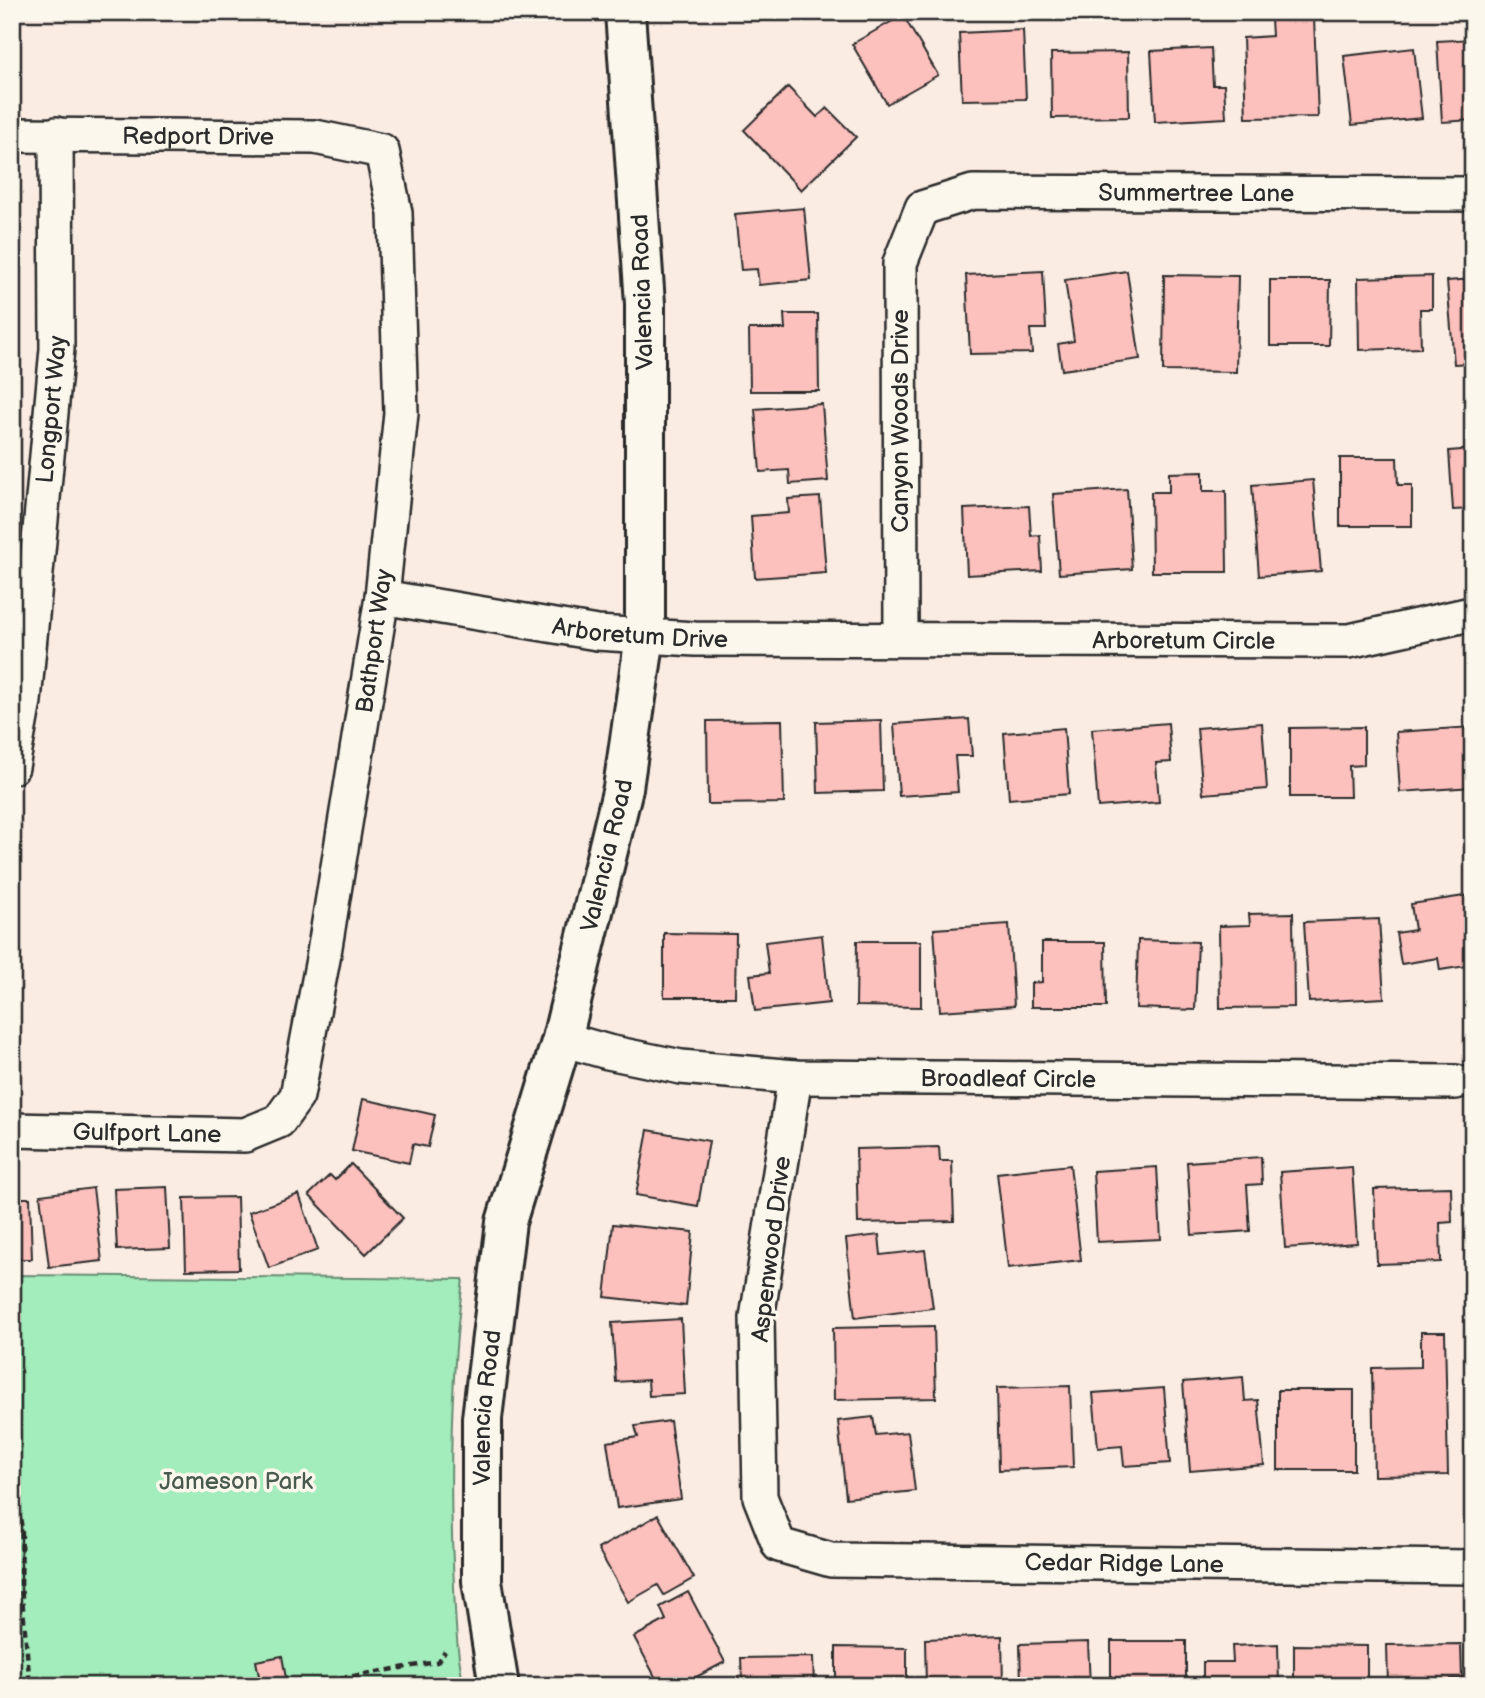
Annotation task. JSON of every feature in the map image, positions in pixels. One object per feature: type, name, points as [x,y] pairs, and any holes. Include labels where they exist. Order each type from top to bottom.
[{"type":"street","name":"Valencia Road","points":[[499,1686],[482,1581],[482,1418],[506,1223],[562,1039],[623,788],[645,636],[645,304],[625,12]]},
{"type":"street","name":"Longport Way","points":[[12,767],[24,701],[57,349],[56,134]]},
{"type":"street","name":"Redport Drive","points":[[12,135],[315,137],[382,151]]},
{"type":"street","name":"Bathport Way","points":[[279,1121],[297,1096],[323,959],[382,597],[401,413],[395,213],[382,151]]},
{"type":"street","name":"Summertree Lane","points":[[922,208],[973,192],[1473,194]]},
{"type":"street","name":"Canyon Woods Drive","points":[[901,639],[900,263],[922,208]]},
{"type":"street","name":"Arboretum Drive","points":[[382,597],[597,633],[695,639],[901,639]]},
{"type":"street","name":"Arboretum Circle","points":[[901,639],[1349,641],[1466,615]]},
{"type":"street","name":"Broadleaf Circle","points":[[562,1039],[608,1052],[681,1067],[795,1077],[1456,1082]]},
{"type":"street","name":"Aspenwood Drive","points":[[779,1545],[760,1497],[757,1318],[795,1077]]},
{"type":"street","name":"Gulfport Lane","points":[[12,1130],[245,1135],[279,1121]]},
{"type":"street","name":"Cedar Ridge Lane","points":[[779,1545],[831,1560],[1473,1567]]},
{"type":"path","points":[[12,1484],[22,1528],[21,1586],[30,1686]]},
{"type":"path","points":[[293,1686],[437,1662],[445,1651]]},
{"type":"green space","name":"Jameson Park","points":[[12,1275],[463,1279],[454,1385],[451,1492],[456,1625],[464,1686],[12,1686]]},
{"type":"building","points":[[903,15],[938,75],[887,104],[852,44]]},
{"type":"building","points":[[1314,18],[1318,117],[1246,118],[1243,38],[1272,36],[1271,19]]},
{"type":"building","points":[[1023,30],[1026,99],[962,100],[959,33]]},
{"type":"building","points":[[1473,39],[1473,120],[1442,122],[1437,41]]},
{"type":"building","points":[[1211,48],[1213,85],[1224,85],[1226,118],[1155,122],[1151,51]]},
{"type":"building","points":[[1414,48],[1422,118],[1352,125],[1344,56]]},
{"type":"building","points":[[1128,52],[1129,117],[1052,118],[1051,53]]},
{"type":"building","points":[[788,87],[817,117],[827,108],[856,137],[801,190],[744,130]]},
{"type":"building","points":[[804,208],[811,280],[759,285],[757,269],[741,270],[735,214]]},
{"type":"building","points":[[1043,271],[1046,329],[1030,329],[1032,353],[970,354],[966,275]]},
{"type":"building","points":[[1127,271],[1140,359],[1062,370],[1058,344],[1074,341],[1065,280]]},
{"type":"building","points":[[1164,275],[1238,276],[1236,372],[1163,371]]},
{"type":"building","points":[[1432,276],[1432,309],[1420,309],[1421,348],[1359,350],[1358,278]]},
{"type":"building","points":[[1473,279],[1473,363],[1454,364],[1447,281]]},
{"type":"building","points":[[1270,280],[1330,280],[1329,346],[1270,346]]},
{"type":"building","points":[[784,314],[818,314],[819,391],[750,391],[749,329],[785,329]]},
{"type":"building","points":[[822,404],[828,481],[790,484],[789,470],[760,472],[755,409]]},
{"type":"building","points":[[1473,449],[1473,509],[1453,510],[1449,451]]},
{"type":"building","points":[[1340,458],[1397,458],[1398,485],[1412,485],[1412,526],[1340,526]]},
{"type":"building","points":[[1203,472],[1203,491],[1226,491],[1227,572],[1152,572],[1151,492],[1169,492],[1169,473]]},
{"type":"building","points":[[1313,480],[1321,571],[1259,576],[1252,485]]},
{"type":"building","points":[[1127,489],[1132,569],[1059,574],[1053,494]]},
{"type":"building","points":[[820,497],[826,573],[755,578],[751,516],[789,513],[788,499]]},
{"type":"building","points":[[1029,506],[1031,536],[1040,535],[1042,571],[967,575],[964,509]]},
{"type":"building","points":[[969,719],[972,756],[955,756],[958,792],[899,796],[894,724]]},
{"type":"building","points":[[782,720],[784,803],[708,804],[707,721]]},
{"type":"building","points":[[881,720],[883,791],[818,793],[816,722]]},
{"type":"building","points":[[1168,723],[1171,762],[1156,763],[1159,802],[1098,807],[1092,729]]},
{"type":"building","points":[[1262,723],[1267,789],[1203,794],[1197,728]]},
{"type":"building","points":[[1364,727],[1364,765],[1349,766],[1350,797],[1290,797],[1290,728]]},
{"type":"building","points":[[1473,727],[1473,787],[1400,792],[1396,732]]},
{"type":"building","points":[[1064,728],[1069,794],[1009,799],[1004,733]]},
{"type":"building","points":[[1471,895],[1473,965],[1440,970],[1438,958],[1401,964],[1396,933],[1415,930],[1411,904]]},
{"type":"building","points":[[1293,913],[1294,1007],[1220,1008],[1219,926],[1250,925],[1249,914]]},
{"type":"building","points":[[1379,919],[1384,998],[1309,1002],[1304,922]]},
{"type":"building","points":[[1009,924],[1014,1006],[940,1011],[934,929]]},
{"type":"building","points":[[664,933],[736,934],[735,997],[664,997]]},
{"type":"building","points":[[822,935],[829,1003],[755,1011],[750,975],[769,973],[765,942]]},
{"type":"building","points":[[1138,940],[1198,942],[1195,1010],[1136,1008]]},
{"type":"building","points":[[857,941],[921,941],[921,1007],[856,1006]]},
{"type":"building","points":[[1042,942],[1105,942],[1106,1007],[1031,1007],[1031,983],[1042,982]]},
{"type":"building","points":[[363,1099],[435,1115],[428,1147],[413,1144],[409,1163],[352,1151]]},
{"type":"building","points":[[648,1130],[709,1141],[698,1206],[636,1195]]},
{"type":"building","points":[[939,1147],[940,1161],[952,1161],[954,1221],[858,1223],[856,1149]]},
{"type":"building","points":[[1261,1157],[1262,1184],[1247,1185],[1250,1231],[1192,1235],[1187,1162]]},
{"type":"building","points":[[351,1164],[403,1218],[366,1254],[309,1195],[330,1175],[335,1180]]},
{"type":"building","points":[[1070,1165],[1081,1260],[1008,1268],[997,1173]]},
{"type":"building","points":[[1157,1167],[1161,1239],[1097,1242],[1093,1171]]},
{"type":"building","points":[[1352,1167],[1357,1243],[1285,1248],[1280,1172]]},
{"type":"building","points":[[167,1187],[170,1248],[117,1250],[114,1189]]},
{"type":"building","points":[[1451,1187],[1452,1222],[1440,1223],[1441,1262],[1377,1264],[1374,1189]]},
{"type":"building","points":[[93,1188],[102,1261],[49,1267],[40,1195]]},
{"type":"building","points":[[299,1194],[318,1250],[269,1268],[249,1212]]},
{"type":"building","points":[[237,1197],[239,1269],[186,1270],[184,1198]]},
{"type":"building","points":[[12,1198],[30,1198],[32,1259],[12,1259]]},
{"type":"building","points":[[1466,1214],[1473,1214],[1473,1283],[1471,1283]]},
{"type":"building","points":[[613,1224],[693,1232],[686,1306],[605,1297]]},
{"type":"building","points":[[879,1235],[881,1255],[925,1250],[933,1308],[855,1318],[846,1239]]},
{"type":"building","points":[[681,1319],[685,1394],[649,1396],[648,1380],[616,1382],[612,1323]]},
{"type":"building","points":[[934,1326],[936,1398],[834,1400],[833,1328]]},
{"type":"building","points":[[1421,1332],[1445,1332],[1448,1475],[1374,1476],[1372,1368],[1421,1367]]},
{"type":"building","points":[[1243,1377],[1245,1401],[1258,1400],[1264,1465],[1190,1471],[1183,1382]]},
{"type":"building","points":[[1070,1386],[1073,1467],[999,1470],[997,1388]]},
{"type":"building","points":[[1164,1388],[1170,1463],[1124,1466],[1122,1446],[1098,1448],[1093,1393]]},
{"type":"building","points":[[1278,1390],[1354,1390],[1354,1470],[1278,1470]]},
{"type":"building","points":[[1466,1391],[1473,1391],[1473,1473],[1466,1473]]},
{"type":"building","points":[[873,1417],[876,1435],[908,1432],[915,1491],[846,1498],[838,1421]]},
{"type":"building","points":[[670,1421],[681,1499],[617,1508],[607,1442],[638,1437],[635,1426]]},
{"type":"building","points":[[658,1515],[694,1578],[664,1595],[658,1585],[628,1602],[598,1549]]},
{"type":"building","points":[[688,1592],[725,1662],[679,1686],[660,1686],[634,1637],[666,1620],[660,1607]]},
{"type":"building","points":[[1002,1636],[1003,1686],[926,1686],[925,1639]]},
{"type":"building","points":[[1111,1641],[1186,1641],[1186,1686],[1111,1686]]},
{"type":"building","points":[[1088,1642],[1090,1686],[1021,1686],[1020,1644]]},
{"type":"building","points":[[1278,1644],[1279,1686],[1203,1686],[1203,1662],[1233,1662],[1232,1646]]},
{"type":"building","points":[[1461,1644],[1462,1679],[1451,1679],[1451,1686],[1388,1686],[1387,1645]]},
{"type":"building","points":[[1294,1645],[1367,1646],[1367,1686],[1294,1686]]},
{"type":"building","points":[[836,1647],[907,1648],[907,1686],[836,1686]]},
{"type":"building","points":[[282,1656],[287,1684],[261,1686],[256,1661]]},
{"type":"building","points":[[813,1657],[814,1686],[715,1686],[715,1682],[742,1681],[741,1658]]}]
